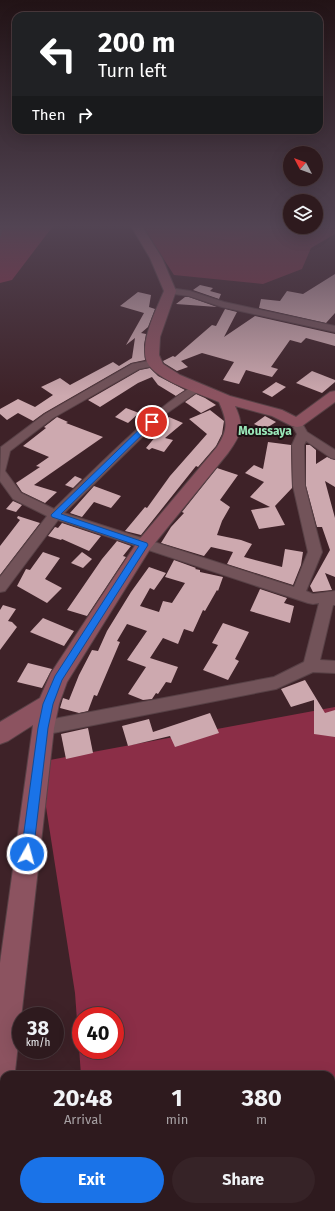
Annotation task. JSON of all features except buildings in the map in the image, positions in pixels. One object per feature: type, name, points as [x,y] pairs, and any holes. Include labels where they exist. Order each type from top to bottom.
[{"type":"main road","points":[[166,283],[170,291],[157,325],[152,353],[154,363],[162,370],[196,388],[225,399],[277,413],[300,429],[335,395]]},
{"type":"main road","points":[[0,1070],[43,728],[48,704],[58,679],[144,545],[233,436],[236,422],[225,399]]},
{"type":"main road","points":[[0,734],[48,704]]},
{"type":"street","points":[[170,291],[190,294],[222,304],[335,330]]},
{"type":"street","points":[[154,363],[136,366],[49,416],[5,450],[0,471],[17,496],[55,515],[313,599],[333,598],[310,666]]},
{"type":"street","points":[[0,587],[55,515],[163,411],[196,388]]},
{"type":"street","points":[[300,429],[332,450]]},
{"type":"street","points":[[298,594],[314,552],[303,498],[299,486],[298,445],[301,441],[300,429]]},
{"type":"street","points":[[43,728],[276,683],[310,666],[335,667]]},
{"type":"shaded area","points":[[248,283],[267,283],[263,284]]},
{"type":"shaded area","points":[[335,707],[335,1071],[81,1071],[80,1059],[124,1059],[124,1007],[76,1007],[39,762]]},
{"type":"district","name":"Moussaya","points":[[265,431]]},
{"type":"route","points":[[27,854],[43,728],[48,704],[58,679],[144,545],[55,515],[152,422]]}]
